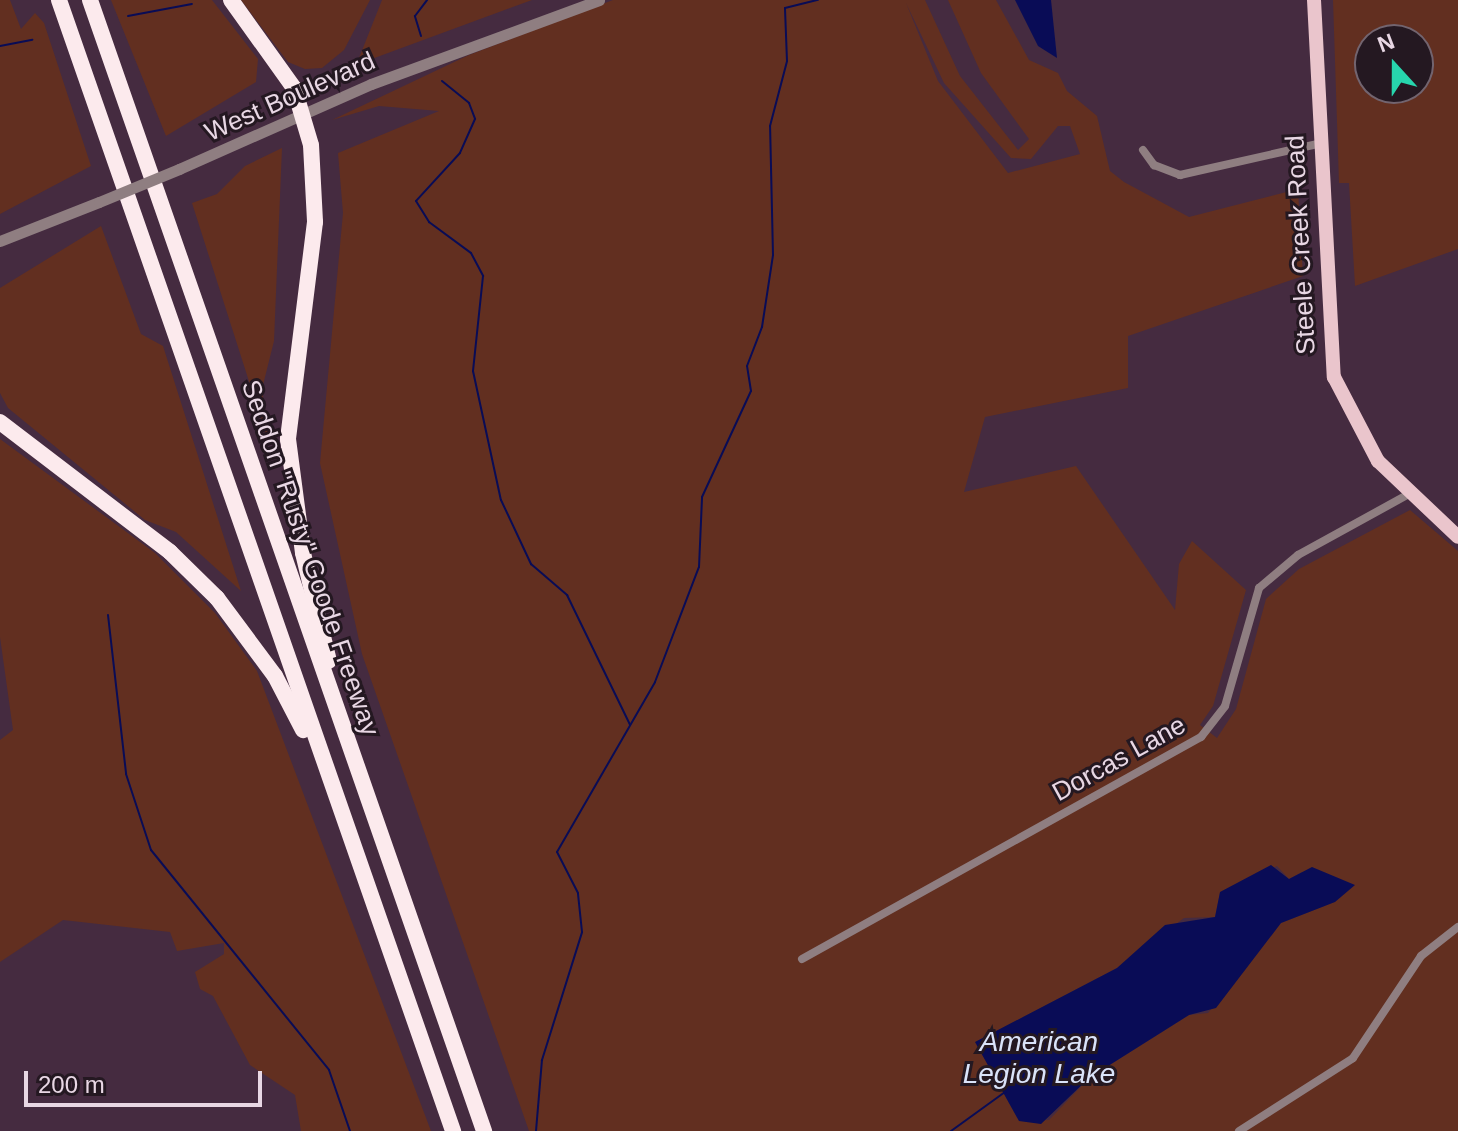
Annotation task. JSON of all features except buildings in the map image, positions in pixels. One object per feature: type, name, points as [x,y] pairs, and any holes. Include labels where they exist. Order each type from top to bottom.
[{"type":"highway","name":"Seddon \"Rusty\" Goode Freeway","points":[[59,0],[453,1131]]},
{"type":"highway","name":"Seddon \"Rusty\" Goode Freeway","points":[[90,0],[484,1131]]},
{"type":"highway","points":[[231,0],[306,114],[315,222],[288,439],[303,553],[345,733]]},
{"type":"highway","points":[[0,422],[170,552],[217,598],[294,709],[355,851]]},
{"type":"main road","name":"Steele Creek Road","points":[[1314,0],[1318,144],[1334,377],[1361,438],[1409,494],[1458,537]]},
{"type":"street","name":"West Boulevard","points":[[0,241],[306,114],[599,0]]},
{"type":"street","points":[[1143,150],[1165,171],[1194,175],[1318,144]]},
{"type":"street","name":"Dorcas Lane","points":[[802,959],[1201,737],[1225,706],[1259,588],[1298,555],[1409,494]]},
{"type":"street","points":[[1239,1131],[1353,1058],[1421,956],[1458,927]]},
{"type":"shaded area","points":[[0,0],[10,0],[21,29],[35,13],[44,23],[91,166],[0,214]]},
{"type":"shaded area","points":[[111,0],[212,0],[258,59],[256,82],[166,136]]},
{"type":"shaded area","points":[[241,0],[370,0],[344,50],[322,68],[305,69],[288,62]]},
{"type":"shaded area","points":[[382,0],[532,0],[369,60],[359,58]]},
{"type":"shaded area","points":[[613,0],[925,0],[960,76],[1018,150],[1029,139],[981,73],[948,0],[996,0],[1029,60],[1058,73],[1067,91],[1097,116],[1110,171],[1124,182],[1189,217],[1298,189],[1303,276],[1128,336],[1128,388],[985,417],[964,492],[1076,466],[1175,610],[1179,564],[1192,541],[1246,590],[1213,706],[1200,725],[1217,738],[1236,709],[1266,599],[1299,569],[1410,510],[1458,551],[1458,1131],[529,1131],[362,654],[320,463],[343,213],[338,153],[439,111],[379,106],[332,120],[469,55]],"holes":[[[906,3],[944,83],[1011,158],[1031,159],[1058,126],[1070,126],[1080,154],[1008,173],[938,81]],[[1277,866],[1289,879],[1302,872],[1324,906],[1281,923],[1208,1013],[1189,1015],[1089,1078],[1049,1120],[1019,1121],[976,1042],[1117,968],[1184,918],[1215,917],[1220,893]]]},
{"type":"shaded area","points":[[1333,0],[1458,0],[1458,249],[1355,286],[1349,183],[1339,183]]},
{"type":"shaded area","points":[[282,148],[274,341],[262,389],[269,444],[192,203],[217,194],[245,166]]},
{"type":"shaded area","points":[[101,226],[141,334],[163,346],[241,591],[176,532],[145,520],[8,408],[0,393],[0,288]]},
{"type":"shaded area","points":[[0,439],[155,553],[215,613],[257,671],[431,1131],[301,1131],[295,1095],[250,1065],[213,996],[200,989],[195,972],[224,954],[224,943],[177,951],[170,932],[63,920],[0,962],[0,740],[13,730],[0,637]]},
{"type":"water","points":[[1015,0],[1051,0],[1057,58],[1038,46]]},
{"type":"water","name":"American Legion Lake","points":[[1271,865],[1289,879],[1312,867],[1355,885],[1335,902],[1281,923],[1216,1008],[1189,1015],[1089,1078],[1041,1124],[1019,1121],[975,1042],[1117,968],[1165,925],[1215,917],[1220,892]]},
{"type":"waterway","points":[[421,36],[415,16],[427,0]]},
{"type":"waterway","points":[[536,1131],[542,1060],[582,932],[578,893],[557,852],[655,682],[699,567],[702,497],[751,391],[747,366],[762,327],[773,255],[770,126],[787,61],[785,8],[818,0]]},
{"type":"waterway","points":[[128,16],[192,4]]},
{"type":"waterway","points":[[0,46],[32,40]]},
{"type":"waterway","points":[[442,81],[469,103],[475,119],[460,153],[416,201],[429,222],[471,253],[483,276],[473,371],[501,500],[531,564],[567,595],[630,725]]},
{"type":"waterway","points":[[108,615],[126,774],[151,850],[329,1070],[350,1131]]},
{"type":"waterway","points":[[951,1131],[1005,1092]]}]
